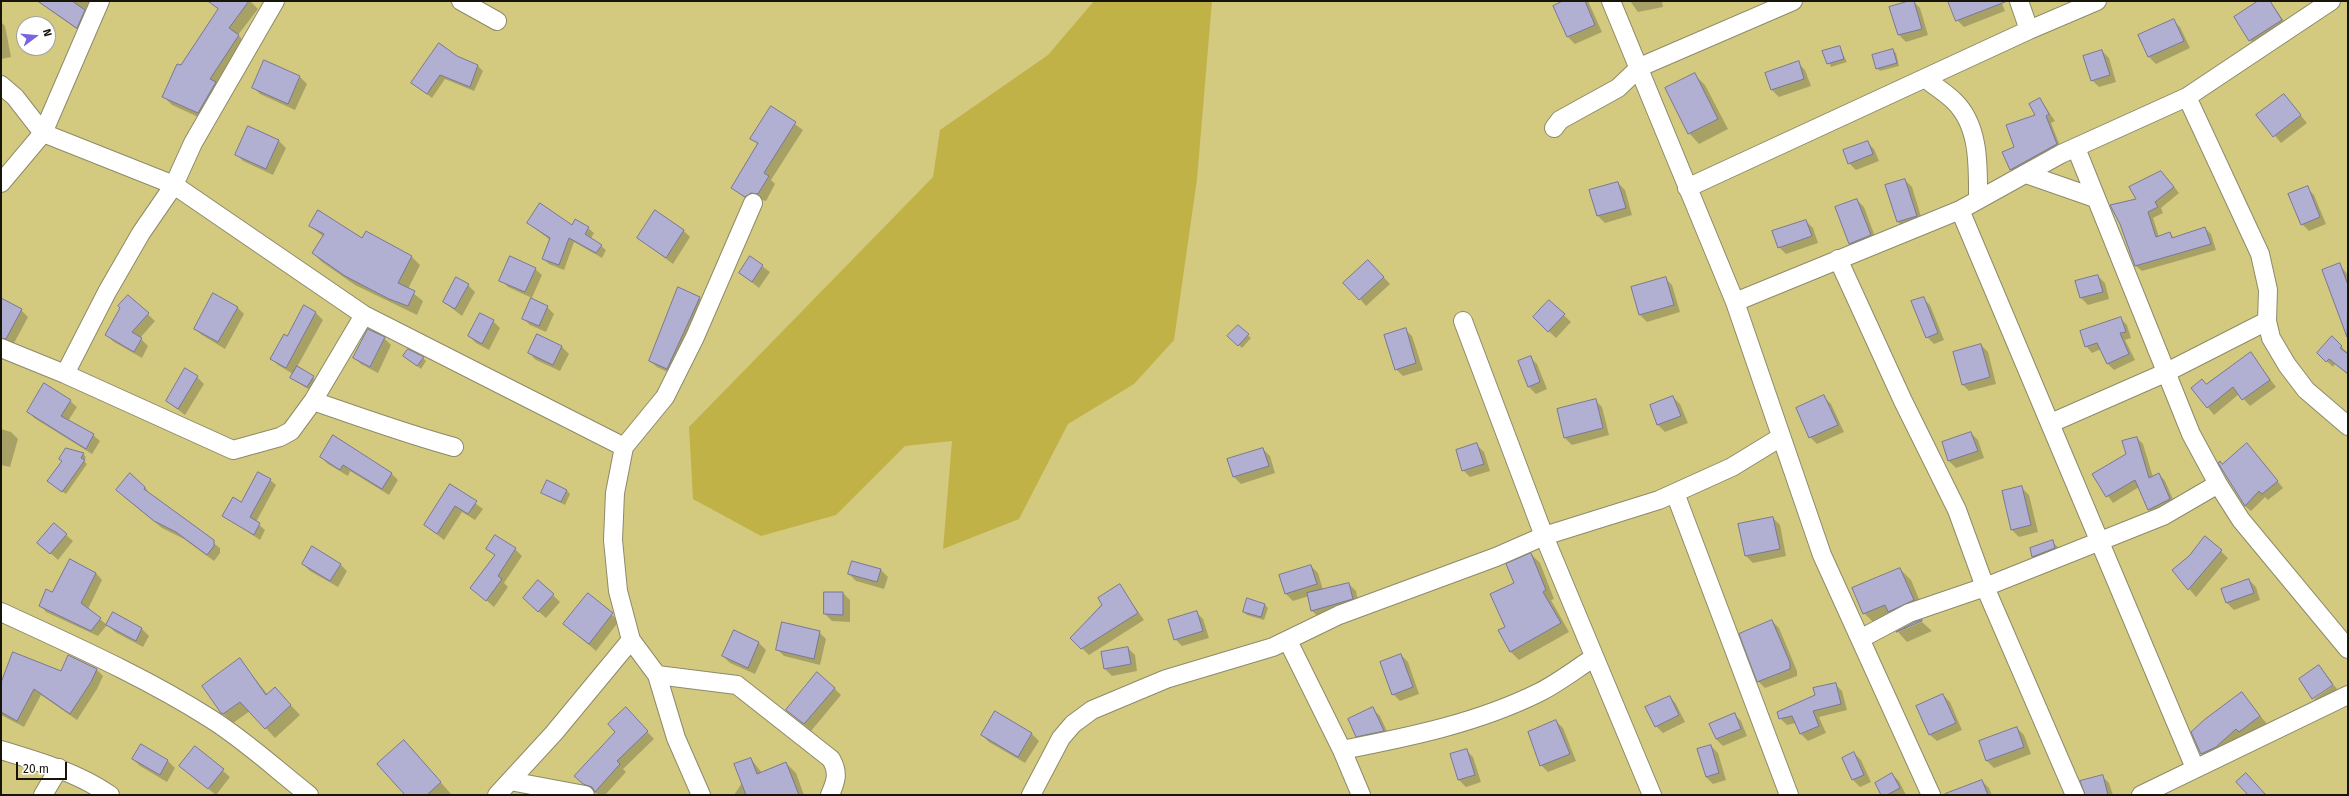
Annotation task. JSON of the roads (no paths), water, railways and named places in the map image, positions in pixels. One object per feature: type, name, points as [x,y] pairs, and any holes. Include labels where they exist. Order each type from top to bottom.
[{"type":"street","points":[[1,183],[43,133],[100,1]]},
{"type":"street","points":[[65,374],[130,252],[174,185],[193,143],[275,1]]},
{"type":"street","points":[[461,1],[497,21]]},
{"type":"street","points":[[1612,1],[1640,67],[1687,188],[1735,302],[1822,555],[1931,795]]},
{"type":"street","points":[[1554,128],[1560,120],[1618,88],[1640,67],[1793,1]]},
{"type":"street","points":[[2019,1],[2029,30]]},
{"type":"street","points":[[1687,188],[2029,30],[2097,1]]},
{"type":"street","points":[[1735,302],[1960,210],[2076,148],[2187,97],[2331,1]]},
{"type":"street","points":[[1925,78],[1954,101],[1969,121],[1976,145],[1978,163],[1978,200]]},
{"type":"street","points":[[1,85],[14,97],[43,133],[174,185],[364,315],[624,447]]},
{"type":"street","points":[[2187,97],[2260,254],[2268,290],[2267,321],[2271,338],[2287,365],[2306,390],[2348,426]]},
{"type":"street","points":[[2076,148],[2165,373],[2191,434],[2218,484],[2241,520],[2348,649]]},
{"type":"street","points":[[2026,174],[2095,198]]},
{"type":"street","points":[[701,795],[676,738],[657,675],[631,640],[618,591],[613,540],[615,493],[624,447],[665,397],[695,337],[753,203]]},
{"type":"street","points":[[1960,210],[2051,423],[2098,542],[2195,768]]},
{"type":"street","points":[[1838,259],[1903,401],[1951,496],[1985,587],[2075,795]]},
{"type":"street","points":[[1,348],[65,374],[233,450],[280,437],[290,431],[313,401],[364,315]]},
{"type":"street","points":[[1463,321],[1544,536],[1593,658],[1652,795]]},
{"type":"street","points":[[2051,423],[2165,373],[2267,321]]},
{"type":"street","points":[[313,401],[386,425],[406,434],[454,447]]},
{"type":"street","points":[[1031,795],[1061,738],[1073,724],[1092,710],[1166,679],[1288,641],[1339,615],[1496,556],[1544,536],[1675,493],[1732,467],[1782,437]]},
{"type":"street","points":[[1860,639],[1909,613],[1985,587],[2163,516],[2218,484]]},
{"type":"street","points":[[1675,493],[1789,795]]},
{"type":"street","points":[[1,612],[116,667],[191,706],[213,720],[310,795]]},
{"type":"street","points":[[497,795],[554,733],[631,640]]},
{"type":"street","points":[[1288,641],[1342,750],[1360,795]]},
{"type":"street","points":[[1342,750],[1401,738],[1487,714],[1540,692],[1593,658]]},
{"type":"street","points":[[657,675],[737,685],[831,759],[836,767],[837,777],[830,795]]},
{"type":"street","points":[[2141,795],[2348,695]]},
{"type":"street","points":[[1,750],[59,768],[88,780],[110,795]]},
{"type":"street","points":[[43,795],[59,768]]},
{"type":"street","points":[[510,781],[585,795]]}]
